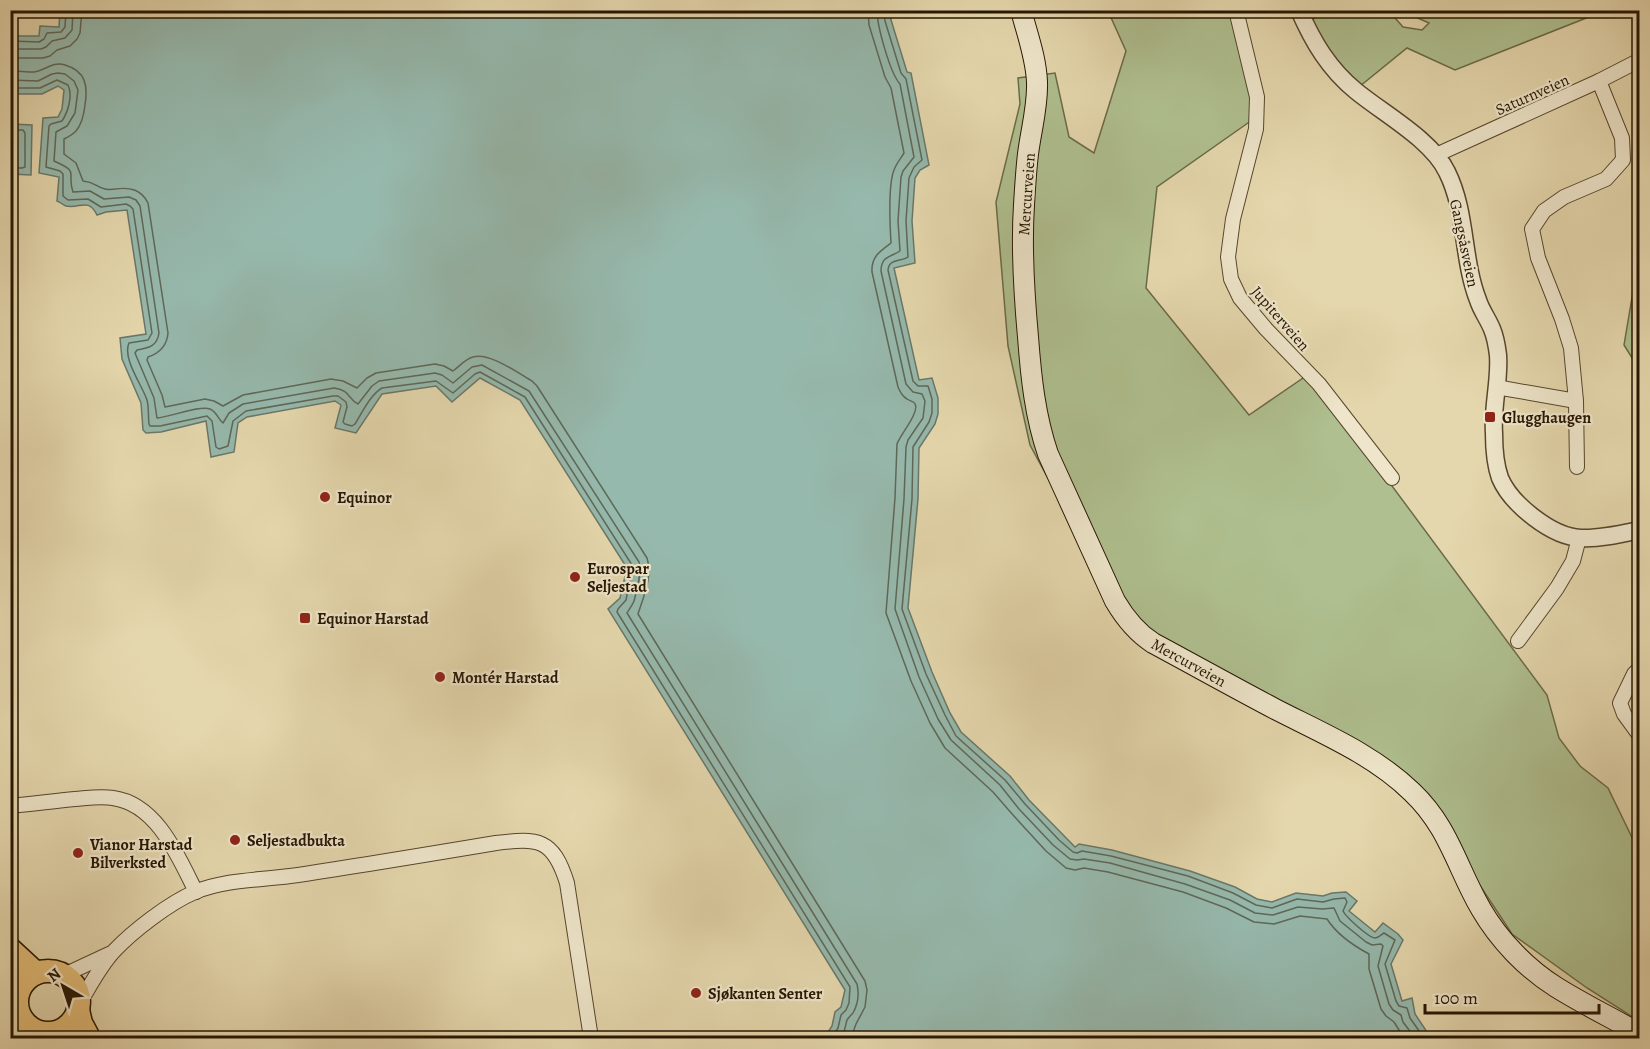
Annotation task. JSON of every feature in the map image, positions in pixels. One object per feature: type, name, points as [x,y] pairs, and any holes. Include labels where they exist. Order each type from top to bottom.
[{"type":"highway","points":[[10,949],[36,973]]},
{"type":"highway","points":[[78,1007],[68,1026],[55,1035],[20,1027],[20,1015],[14,993],[36,973],[50,971],[64,975],[77,991],[81,1023],[89,1038]]},
{"type":"main road","name":"Mercurveien","points":[[1021,10],[1035,61],[1037,83],[1036,105],[1027,156],[1022,257],[1036,410],[1048,454],[1122,614],[1153,643],[1364,755],[1402,782],[1431,813],[1443,830],[1482,910],[1508,945],[1539,975],[1640,1034]]},
{"type":"street","name":"Jupiterveien","points":[[1236,10],[1257,97],[1256,129],[1233,219],[1228,257],[1231,279],[1240,297],[1266,329],[1319,384],[1392,478]]},
{"type":"street","name":"Gangsåsveien","points":[[1299,10],[1310,37],[1322,56],[1339,75],[1412,133],[1436,155],[1448,172],[1460,215],[1466,257],[1478,300],[1492,329],[1498,356],[1494,430],[1496,456],[1501,478],[1517,503],[1538,521],[1563,534],[1579,538],[1602,537],[1640,530]]},
{"type":"street","name":"Saturnveien","points":[[1436,155],[1640,60]]},
{"type":"street","points":[[1577,466],[1576,401],[1571,348],[1538,258],[1532,229],[1544,211],[1564,196],[1606,179],[1623,160],[1622,138],[1599,81]]},
{"type":"street","points":[[1496,387],[1576,401]]},
{"type":"street","points":[[1518,640],[1557,588],[1573,561],[1579,538]]},
{"type":"street","points":[[1640,668],[1634,674],[1620,703],[1624,714],[1640,736]]},
{"type":"street","points":[[10,806],[103,797],[122,800],[142,810],[165,835],[196,892]]},
{"type":"street","points":[[78,1007],[114,952],[155,916],[196,892],[231,883],[526,840],[537,842],[552,852],[561,865],[567,883],[591,1038]]},
{"type":"street","points":[[64,975],[114,952]]},
{"type":"green space","points":[[1108,11],[1235,11],[1255,118],[1157,187],[1146,288],[1249,415],[1309,374],[1547,695],[1559,738],[1580,766],[1608,788],[1639,852],[1639,1021],[1587,988],[1512,934],[1475,878],[1428,796],[1148,633],[1118,594],[1030,445],[1008,346],[996,202],[1020,104],[1018,78],[1055,73],[1069,137],[1094,153],[1126,51]]},
{"type":"green space","points":[[1325,11],[1389,11],[1403,27],[1422,30],[1429,23],[1402,11],[1604,11],[1455,70],[1407,48],[1354,91],[1305,25]]},
{"type":"green space","points":[[1639,256],[1639,369],[1624,345]]},
{"type":"water","points":[[60,11],[890,11],[907,72],[911,73],[929,165],[920,170],[915,178],[912,221],[915,263],[894,268],[919,380],[932,378],[938,398],[938,414],[935,424],[919,448],[918,499],[908,608],[950,713],[961,732],[1010,776],[1029,800],[1075,847],[1079,844],[1112,850],[1190,871],[1235,887],[1257,899],[1272,902],[1296,893],[1323,896],[1346,892],[1357,901],[1349,911],[1375,932],[1383,923],[1403,940],[1391,964],[1402,1001],[1412,998],[1415,1014],[1431,1038],[824,1038],[832,1026],[835,1012],[841,1007],[845,990],[608,609],[620,598],[627,568],[520,400],[480,378],[452,402],[436,386],[382,394],[356,433],[335,428],[341,405],[335,401],[247,417],[238,423],[234,452],[211,457],[206,421],[161,432],[146,433],[143,430],[141,403],[122,359],[120,338],[146,334],[127,210],[97,215],[90,206],[71,207],[57,201],[59,177],[39,173],[43,118],[58,117],[62,109],[64,90],[58,86],[42,94],[11,94],[11,36],[39,36],[40,26],[59,27]]},
{"type":"water","points":[[11,124],[32,125],[31,175],[11,174]]},
{"type":"place","name":"Glugghaugen","points":[[1490,417]]},
{"type":"place","name":"Equinor","points":[[325,497]]},
{"type":"place","name":"Eurospar Seljestad","points":[[575,577]]},
{"type":"place","name":"Equinor Harstad","points":[[305,618]]},
{"type":"place","name":"Montér Harstad","points":[[440,677]]},
{"type":"place","name":"Seljestadbukta","points":[[235,840]]},
{"type":"place","name":"Vianor Harstad Bilverksted","points":[[78,853]]},
{"type":"place","name":"Sjøkanten Senter","points":[[696,993]]}]
